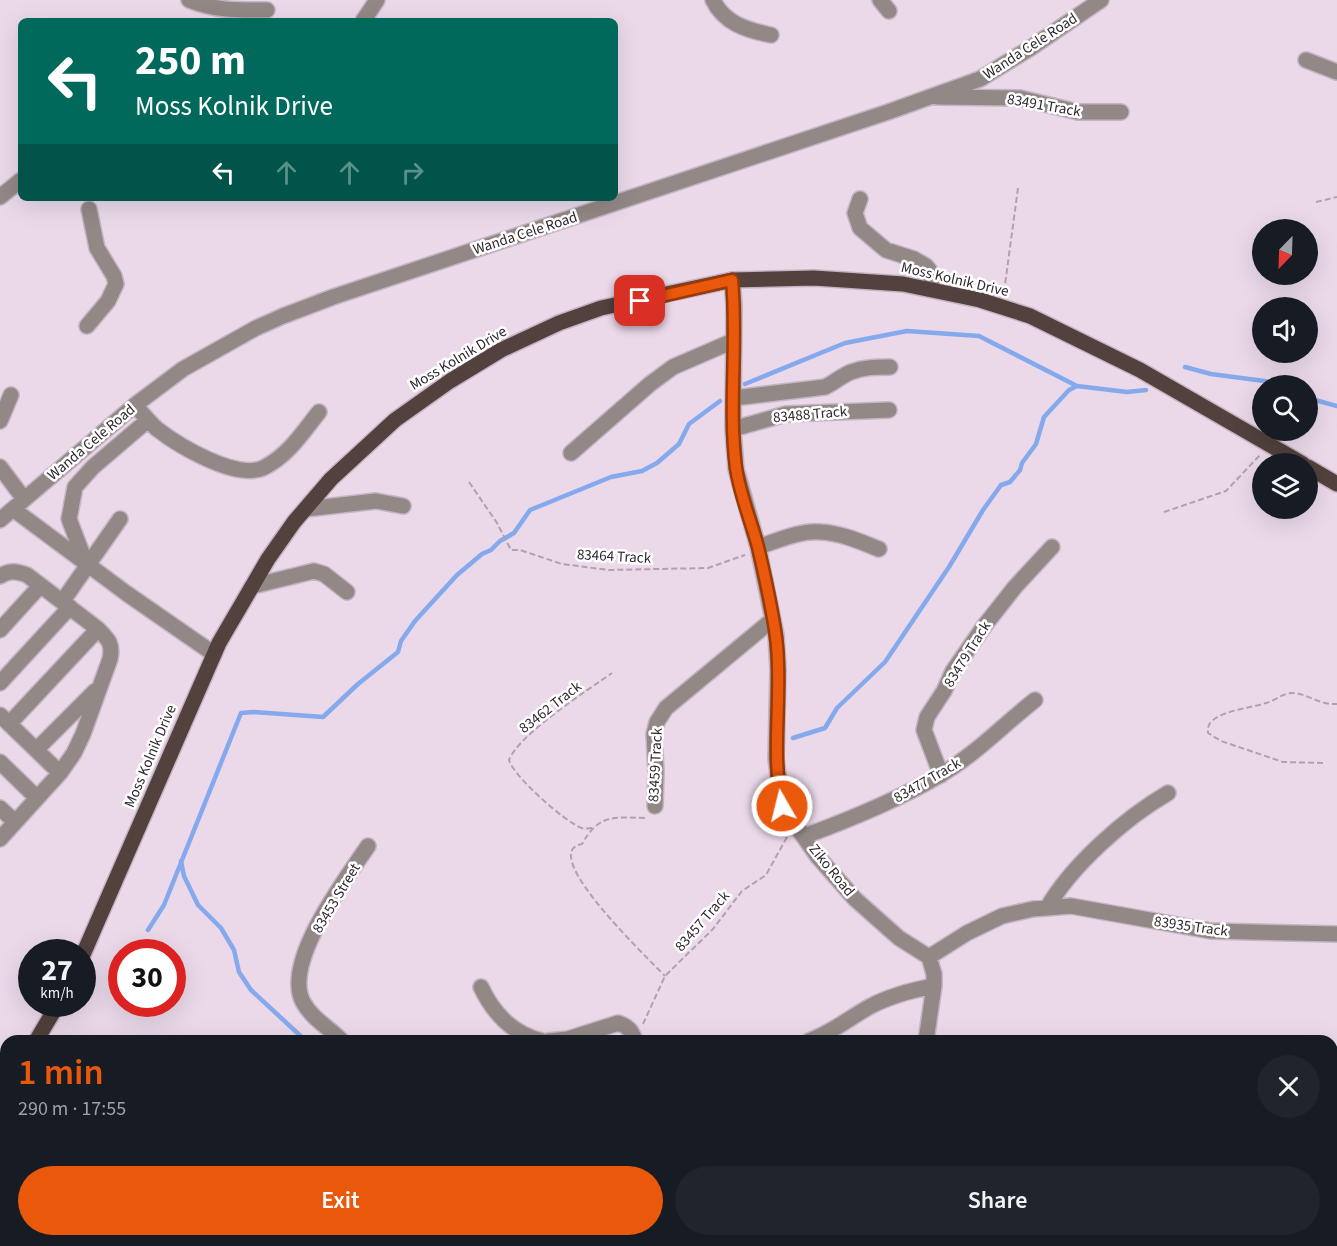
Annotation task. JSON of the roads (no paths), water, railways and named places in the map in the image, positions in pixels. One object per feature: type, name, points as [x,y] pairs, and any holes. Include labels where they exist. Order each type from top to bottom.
[{"type":"main road","name":"Moss Kolnik Drive","points":[[90,939],[214,654],[268,559],[306,509],[331,479],[394,420],[450,381],[501,350],[559,323],[601,308],[732,280],[814,278],[903,284],[1002,307],[1030,316],[1140,370],[1285,453]]},
{"type":"main road","points":[[1318,472],[1337,484]]},
{"type":"main road","points":[[40,1035],[50,1017]]},
{"type":"street","points":[[189,0],[209,8],[230,5],[270,10]]},
{"type":"street","points":[[365,18],[377,0]]},
{"type":"street","points":[[713,0],[717,9],[729,21],[753,31],[771,34]]},
{"type":"street","name":"Wanda Cele Road","points":[[0,520],[135,405],[183,369],[227,342],[283,316],[980,79],[1101,0]]},
{"type":"street","points":[[1306,60],[1337,72]]},
{"type":"street","name":"83491 Track","points":[[932,97],[1020,98],[1078,112],[1121,112]]},
{"type":"street","points":[[0,197],[18,182]]},
{"type":"street","points":[[860,199],[855,213],[860,228],[886,250],[914,259],[926,266],[930,271],[933,290]]},
{"type":"street","points":[[85,204],[102,227]]},
{"type":"street","points":[[85,204],[97,248],[114,276],[116,284],[108,301],[87,326]]},
{"type":"street","name":"Ziko Road","points":[[732,280],[734,305],[733,429],[736,470],[758,547],[777,652],[776,759],[778,790],[782,806],[818,857],[855,899],[899,938],[929,957]]},
{"type":"street","points":[[571,453],[650,384],[673,367],[733,341]]},
{"type":"street","points":[[734,398],[825,387],[848,373],[866,367],[890,367]]},
{"type":"street","points":[[0,421],[11,395]]},
{"type":"street","points":[[135,405],[158,429],[193,452],[229,467],[250,470],[260,469],[285,454],[319,412]]},
{"type":"street","name":"83488 Track","points":[[733,429],[786,414],[889,410]]},
{"type":"street","points":[[87,564],[69,519],[75,487],[93,467],[148,420]]},
{"type":"street","points":[[0,467],[19,504],[87,564],[214,654]]},
{"type":"street","points":[[306,509],[376,501],[404,506]]},
{"type":"street","points":[[0,683],[66,604],[87,564],[120,519]]},
{"type":"street","points":[[758,547],[788,537],[819,531],[879,549]]},
{"type":"street","name":"83479 Track","points":[[940,775],[924,730],[927,717],[944,691],[953,671],[984,625],[1052,547]]},
{"type":"street","points":[[0,576],[16,571],[27,575],[98,629],[109,639],[112,647],[110,659],[83,734],[60,773],[0,839]]},
{"type":"street","points":[[253,586],[314,571],[324,574],[346,592]]},
{"type":"street","points":[[0,630],[40,586]]},
{"type":"street","name":"83459 Track","points":[[655,806],[654,734],[661,714],[772,620]]},
{"type":"street","points":[[60,773],[5,720],[98,629]]},
{"type":"street","points":[[36,750],[98,689]]},
{"type":"street","name":"83477 Track","points":[[802,833],[860,816],[940,775],[969,756],[1035,700]]},
{"type":"street","points":[[0,762],[37,798]]},
{"type":"street","points":[[1047,908],[1060,888],[1114,831],[1152,802],[1168,793]]},
{"type":"street","points":[[0,808],[15,821]]},
{"type":"street","name":"83453 Street","points":[[335,1035],[303,1002],[299,990],[302,964],[318,921],[368,846]]},
{"type":"street","name":"83935 Track","points":[[929,957],[967,933],[1002,916],[1033,909],[1071,906],[1211,931],[1337,934]]},
{"type":"street","points":[[927,1035],[934,986],[934,974],[929,957]]},
{"type":"street","points":[[825,1035],[868,1008],[899,993],[934,986]]},
{"type":"street","points":[[481,987],[489,1004],[519,1033],[525,1035]]},
{"type":"street","points":[[580,1035],[618,1023],[626,1025],[632,1035]]},
{"type":"waterway","points":[[745,384],[845,343],[907,331],[979,336],[1077,386],[1127,392],[1146,390]]},
{"type":"waterway","points":[[1185,367],[1211,374],[1252,379]]},
{"type":"waterway","points":[[793,738],[825,728],[837,708],[885,662],[949,567],[983,510],[1001,485],[1010,482],[1020,470],[1022,463],[1036,444],[1044,417],[1069,390],[1077,386]]},
{"type":"waterway","points":[[148,930],[164,905],[241,713],[323,717],[358,684],[398,652],[401,641],[415,621],[457,575],[482,554],[514,533],[530,510],[611,477],[642,471],[657,463],[679,444],[689,424],[720,401]]},
{"type":"waterway","points":[[1318,401],[1337,406]]},
{"type":"waterway","points":[[181,861],[184,876],[198,905],[221,928],[234,950],[239,972],[251,990],[300,1035]]}]
